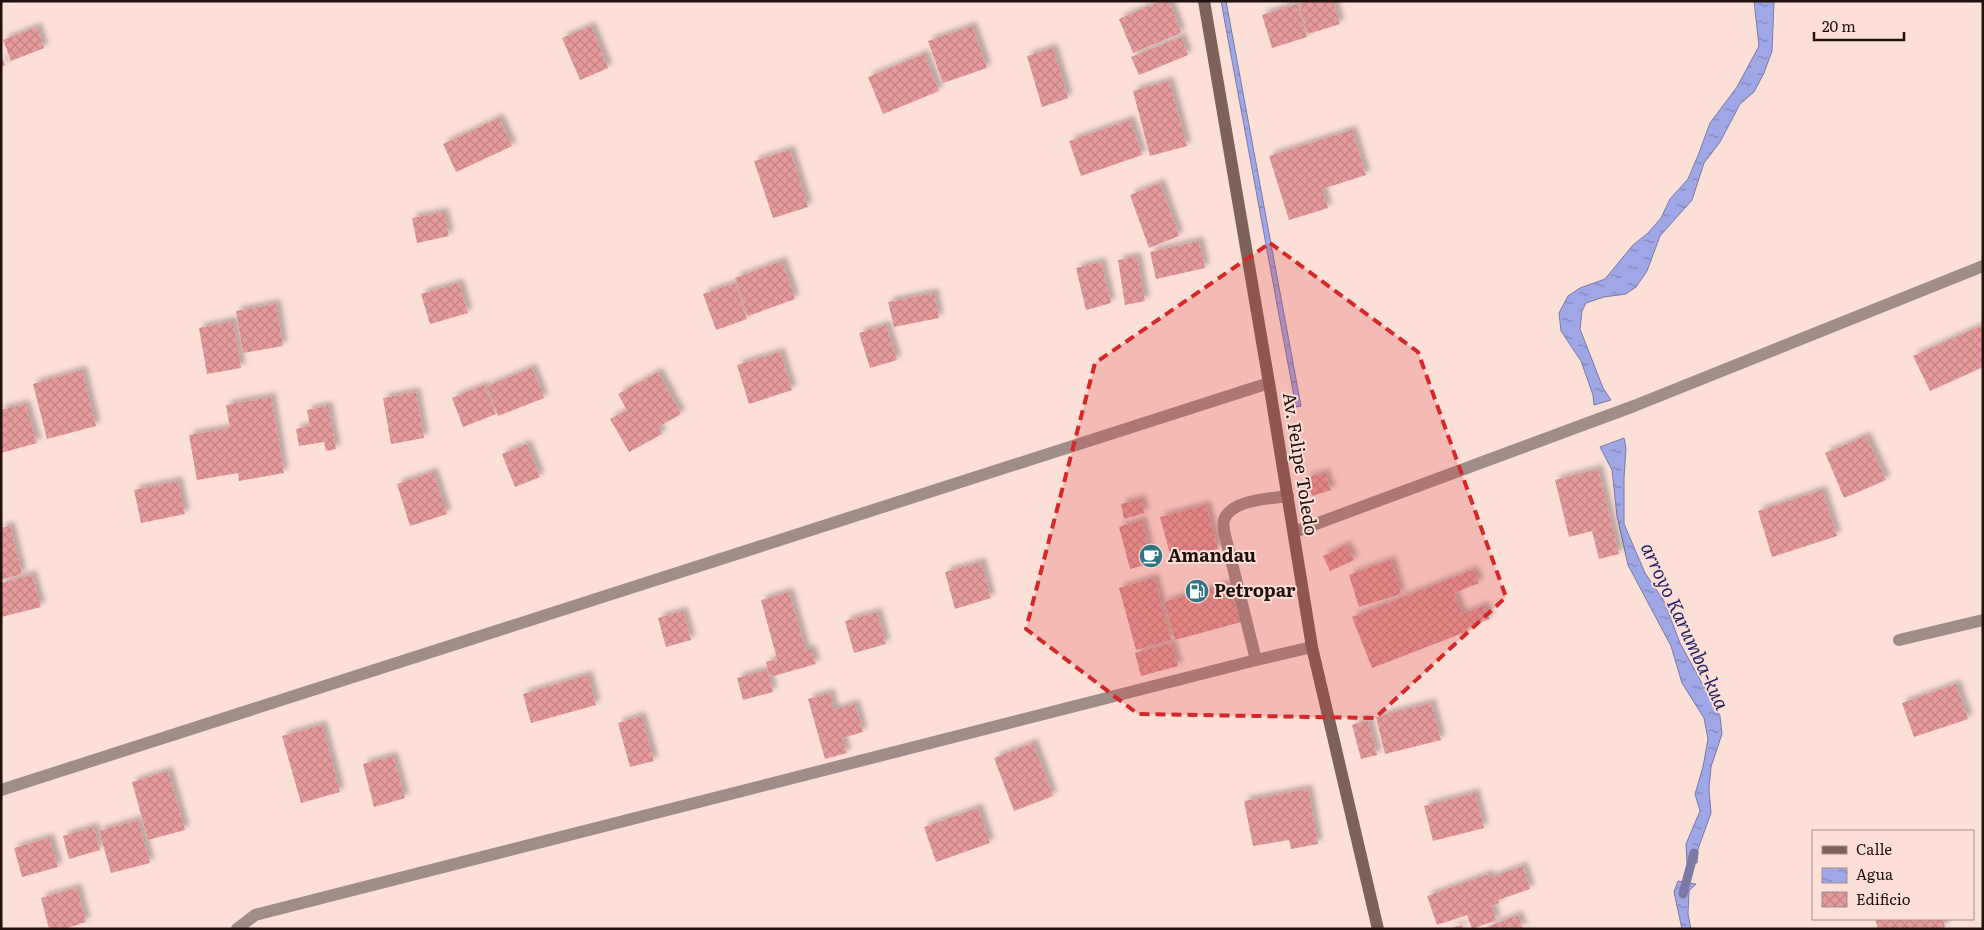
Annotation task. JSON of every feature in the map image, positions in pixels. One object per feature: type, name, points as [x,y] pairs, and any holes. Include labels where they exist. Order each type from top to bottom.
[{"type":"main road","name":"Av. Felipe Toledo","points":[[1204,1],[1312,647],[1378,929]]},
{"type":"street","points":[[1294,532],[1634,406],[1983,266]]},
{"type":"street","points":[[1,790],[1269,383]]},
{"type":"street","points":[[1256,660],[1224,531],[1224,520],[1230,510],[1242,503],[1288,496]]},
{"type":"street","points":[[1899,640],[1983,620]]},
{"type":"street","points":[[237,929],[255,916],[1312,647]]},
{"type":"highlighted area","points":[[1270,243],[1418,352],[1506,597],[1375,718],[1138,714],[1026,629],[1095,363]]},
{"type":"water","points":[[1221,1],[1226,1],[1301,406],[1296,407]]},
{"type":"water","points":[[1754,1],[1774,2],[1772,51],[1764,73],[1754,92],[1740,104],[1720,142],[1704,163],[1692,200],[1660,236],[1647,271],[1636,287],[1626,294],[1604,297],[1586,303],[1582,311],[1580,329],[1603,388],[1611,400],[1594,405],[1593,395],[1581,361],[1561,331],[1559,313],[1568,296],[1580,288],[1605,279],[1633,245],[1648,233],[1661,218],[1670,199],[1688,179],[1710,123],[1737,87],[1759,46]]},
{"type":"water","points":[[1624,438],[1626,448],[1624,524],[1645,573],[1664,601],[1680,643],[1720,716],[1722,734],[1711,767],[1709,789],[1711,813],[1698,849],[1697,863],[1687,863],[1686,844],[1700,811],[1695,794],[1703,767],[1708,739],[1704,718],[1682,683],[1671,646],[1628,565],[1617,516],[1612,470],[1600,447]]},
{"type":"water","points":[[1678,881],[1696,884],[1689,891],[1688,914],[1691,929],[1682,929],[1674,892]]},
{"type":"building","points":[[1161,1],[1169,1],[1181,33],[1133,53],[1119,19]]},
{"type":"building","points":[[1308,1],[1333,1],[1340,24],[1308,34],[1299,4]]},
{"type":"building","points":[[1297,4],[1307,37],[1272,48],[1262,15]]},
{"type":"building","points":[[591,26],[608,68],[580,80],[562,38]]},
{"type":"building","points":[[972,26],[987,68],[943,83],[928,41]]},
{"type":"building","points":[[37,27],[44,48],[11,61],[3,40]]},
{"type":"building","points":[[1181,37],[1188,55],[1139,75],[1131,57]]},
{"type":"building","points":[[1053,48],[1068,98],[1042,107],[1027,56]]},
{"type":"building","points":[[924,54],[939,91],[883,114],[868,77]]},
{"type":"building","points":[[1,55],[5,65],[1,67]]},
{"type":"building","points":[[1169,81],[1187,146],[1150,156],[1133,91]]},
{"type":"building","points":[[499,118],[512,146],[456,172],[443,144]]},
{"type":"building","points":[[1130,120],[1142,155],[1081,176],[1069,141]]},
{"type":"building","points":[[1352,130],[1366,175],[1322,189],[1328,208],[1289,220],[1269,156]]},
{"type":"building","points":[[790,150],[808,207],[773,218],[754,161]]},
{"type":"building","points":[[1160,183],[1179,236],[1149,248],[1130,195]]},
{"type":"building","points":[[444,212],[449,236],[417,243],[412,218]]},
{"type":"building","points":[[1199,241],[1205,268],[1156,279],[1150,252]]},
{"type":"building","points":[[1137,257],[1145,301],[1125,305],[1118,260]]},
{"type":"building","points":[[782,261],[795,299],[748,316],[735,278]]},
{"type":"building","points":[[1101,262],[1111,303],[1086,310],[1076,268]]},
{"type":"building","points":[[459,283],[468,313],[430,324],[421,294]]},
{"type":"building","points":[[735,283],[747,319],[716,330],[703,294]]},
{"type":"building","points":[[934,293],[939,318],[894,327],[888,302]]},
{"type":"building","points":[[276,304],[283,346],[243,353],[236,311]]},
{"type":"building","points":[[233,321],[241,368],[207,374],[199,328]]},
{"type":"building","points":[[886,325],[897,360],[870,368],[859,333]]},
{"type":"building","points":[[1983,325],[1983,367],[1930,391],[1913,356]]},
{"type":"building","points":[[780,352],[792,390],[749,404],[737,365]]},
{"type":"building","points":[[532,368],[544,398],[498,416],[487,386]]},
{"type":"building","points":[[82,370],[96,426],[47,439],[33,384]]},
{"type":"building","points":[[658,372],[681,414],[658,427],[662,434],[629,452],[610,419],[627,410],[618,394]]},
{"type":"building","points":[[484,385],[496,414],[463,427],[452,398]]},
{"type":"building","points":[[416,392],[424,438],[391,444],[383,398]]},
{"type":"building","points":[[271,397],[284,473],[239,481],[238,473],[197,480],[189,435],[230,428],[226,405]]},
{"type":"building","points":[[25,404],[37,443],[1,453],[1,410]]},
{"type":"building","points":[[328,406],[336,449],[326,451],[324,442],[299,446],[296,429],[310,426],[307,410]]},
{"type":"building","points":[[1866,436],[1886,480],[1844,498],[1825,453]]},
{"type":"building","points":[[527,444],[540,477],[515,487],[502,454]]},
{"type":"building","points":[[1598,469],[1619,554],[1599,559],[1592,531],[1569,537],[1555,480]]},
{"type":"building","points":[[433,472],[447,514],[410,526],[397,484]]},
{"type":"building","points":[[1325,473],[1331,490],[1312,496],[1306,478]]},
{"type":"building","points":[[178,481],[185,514],[141,523],[134,490]]},
{"type":"building","points":[[1822,490],[1837,536],[1772,557],[1758,511]]},
{"type":"building","points":[[1141,499],[1145,513],[1124,519],[1121,504]]},
{"type":"building","points":[[1206,505],[1218,549],[1172,561],[1160,517]]},
{"type":"building","points":[[1142,520],[1152,563],[1130,569],[1119,527]]},
{"type":"building","points":[[10,526],[22,574],[1,580],[1,528]]},
{"type":"building","points":[[1346,545],[1354,560],[1330,571],[1323,556]]},
{"type":"building","points":[[1391,560],[1401,594],[1359,607],[1349,575]]},
{"type":"building","points":[[981,562],[991,598],[955,609],[945,572]]},
{"type":"building","points":[[1473,570],[1479,583],[1454,593],[1462,614],[1484,606],[1490,619],[1467,628],[1468,631],[1372,668],[1352,617]]},
{"type":"building","points":[[32,575],[41,607],[1,617],[1,583]]},
{"type":"building","points":[[1154,578],[1171,640],[1136,650],[1119,588]]},
{"type":"building","points":[[1229,584],[1241,622],[1175,640],[1164,602]]},
{"type":"building","points":[[789,592],[806,651],[811,649],[816,664],[770,677],[766,662],[777,659],[761,600]]},
{"type":"building","points":[[683,611],[691,640],[666,647],[658,618]]},
{"type":"building","points":[[877,612],[886,644],[854,653],[845,621]]},
{"type":"building","points":[[1171,643],[1178,666],[1141,676],[1135,653]]},
{"type":"building","points":[[767,670],[773,692],[743,700],[737,678]]},
{"type":"building","points":[[588,675],[596,705],[531,723],[523,694]]},
{"type":"building","points":[[1956,684],[1968,719],[1914,737],[1902,703]]},
{"type":"building","points":[[830,693],[834,710],[855,704],[863,732],[842,738],[847,753],[825,759],[808,699]]},
{"type":"building","points":[[1431,703],[1441,740],[1385,754],[1376,717]]},
{"type":"building","points":[[641,716],[654,761],[630,767],[618,723]]},
{"type":"building","points":[[1368,720],[1377,755],[1361,759],[1352,725]]},
{"type":"building","points":[[322,725],[340,792],[301,803],[282,736]]},
{"type":"building","points":[[1033,743],[1053,796],[1014,811],[994,758]]},
{"type":"building","points":[[393,756],[405,798],[374,807],[363,764]]},
{"type":"building","points":[[168,771],[185,830],[148,840],[132,782]]},
{"type":"building","points":[[1308,789],[1318,844],[1291,849],[1289,840],[1253,846],[1244,801]]},
{"type":"building","points":[[1475,793],[1484,828],[1433,841],[1424,806]]},
{"type":"building","points":[[978,808],[990,843],[936,862],[924,827]]},
{"type":"building","points":[[138,820],[150,863],[111,873],[99,831]]},
{"type":"building","points":[[94,827],[100,850],[69,859],[63,836]]},
{"type":"building","points":[[49,838],[58,867],[22,877],[14,848]]},
{"type":"building","points":[[1523,866],[1530,889],[1498,900],[1499,903],[1491,906],[1496,920],[1472,929],[1467,915],[1437,925],[1427,896],[1489,874],[1490,878]]},
{"type":"building","points":[[77,888],[86,922],[64,929],[49,929],[41,898]]},
{"type":"building","points":[[1518,915],[1523,929],[1482,929]]},
{"type":"building","points":[[1875,920],[1943,920],[1945,927],[1937,929],[1878,929]]},
{"type":"building","points":[[1462,925],[1463,929],[1451,929],[1451,928]]},
{"type":"waterway","name":"arroyo Karumba-kua","points":[[1683,894],[1694,853]]},
{"type":"place","name":"Amandau","points":[[1151,556]]},
{"type":"place","name":"Petropar","points":[[1197,591]]}]
